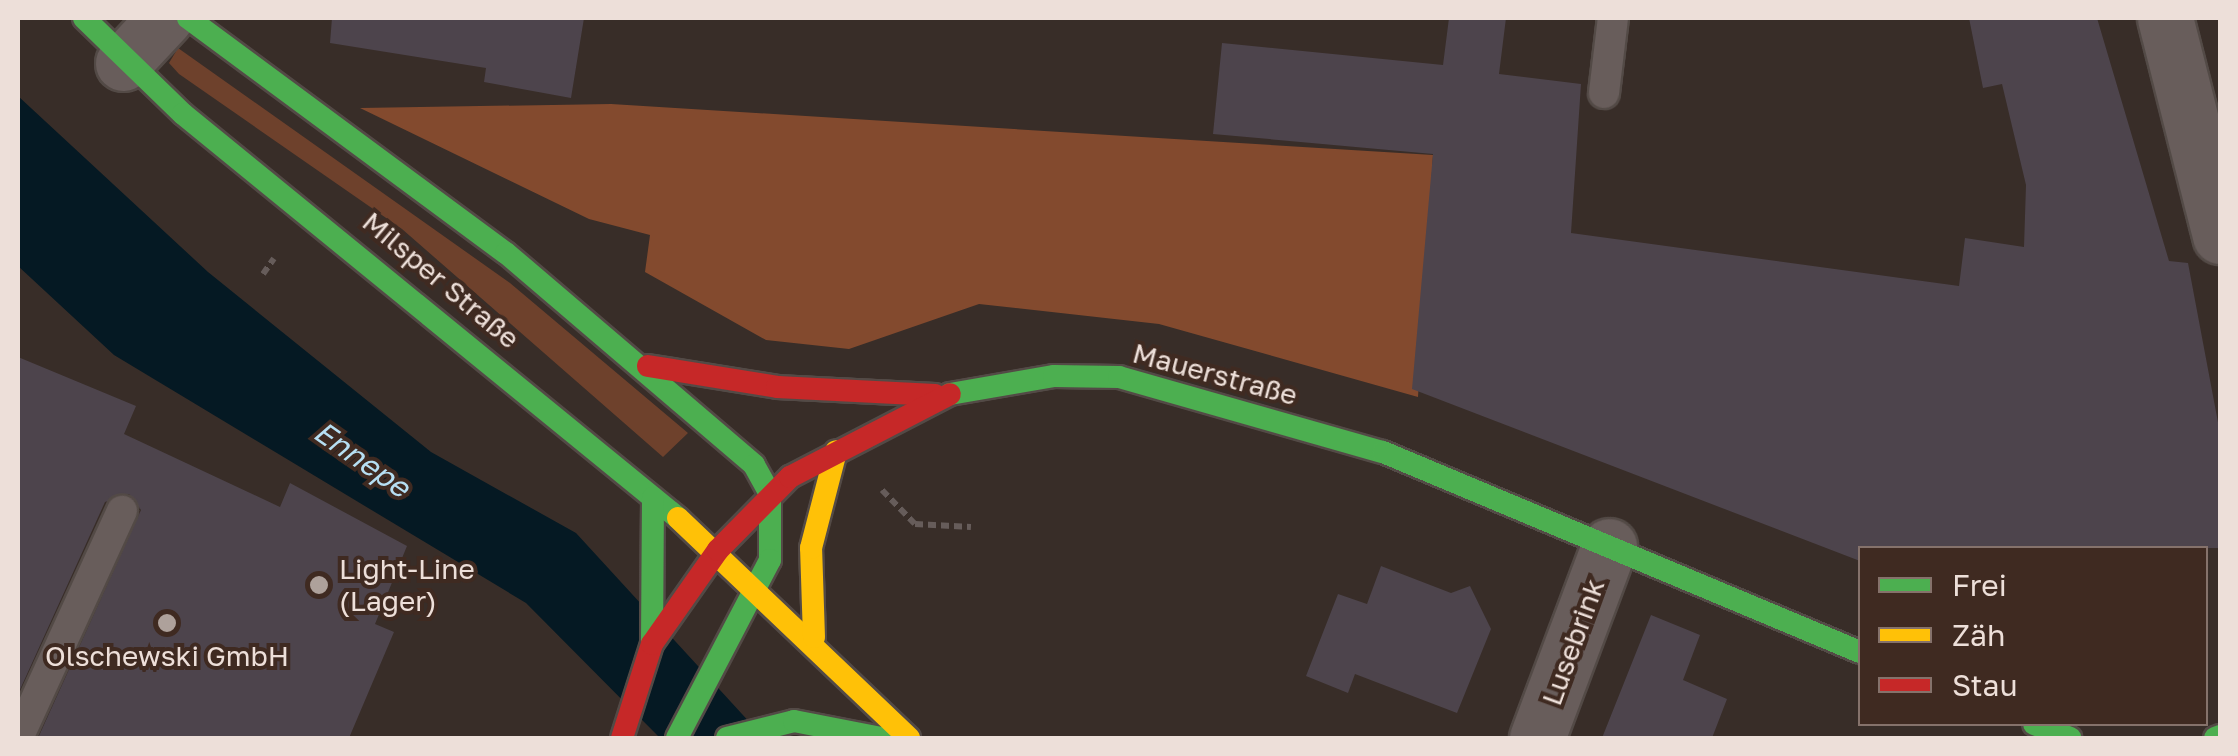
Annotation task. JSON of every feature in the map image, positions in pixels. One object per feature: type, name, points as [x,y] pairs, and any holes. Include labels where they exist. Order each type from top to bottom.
[{"type":"main road","name":"Milsper Straße","points":[[84,18],[123,63],[718,550],[814,637],[909,738]]},
{"type":"main road","name":"Milsper Straße","points":[[188,18],[644,364],[722,429],[770,494]]},
{"type":"main road","points":[[644,364],[776,387],[943,395]]},
{"type":"main road","name":"Mauerstraße","points":[[622,738],[652,644],[718,550],[770,494],[836,452],[943,395],[997,381],[1119,377],[1384,452],[1858,651]]},
{"type":"main road","points":[[814,637],[811,548],[836,452]]},
{"type":"main road","points":[[676,738],[761,589],[775,526],[770,494]]},
{"type":"main road","points":[[652,644],[657,573],[653,498]]},
{"type":"main road","points":[[727,738],[770,722],[820,722],[881,738]]},
{"type":"main road","points":[[2039,726],[2070,738]]},
{"type":"street","points":[[123,63],[165,18]]},
{"type":"street","points":[[2165,18],[2220,236]]},
{"type":"street","name":"Lusebrink","points":[[1537,738],[1608,546]]},
{"type":"lane","points":[[1604,93],[1613,18]]},
{"type":"lane","points":[[18,738],[122,511]]},
{"type":"path","points":[[836,452],[915,524],[971,527]]},
{"type":"shaded area","points":[[178,48],[510,283],[688,433],[663,457],[402,229],[179,74],[169,63]]},
{"type":"shaded area","points":[[611,104],[1433,155],[1418,397],[1159,324],[979,304],[849,349],[766,340],[645,272],[650,235],[589,219],[360,108]]},
{"type":"water","name":"Ennepe","points":[[18,96],[208,272],[431,452],[576,533],[764,738],[660,738],[526,603],[114,355],[18,266]]},
{"type":"building","points":[[332,18],[584,18],[571,98],[484,82],[486,68],[330,43]]},
{"type":"building","points":[[1449,18],[1506,18],[1499,74],[1581,84],[1571,233],[1959,286],[1965,238],[2024,247],[2026,185],[2002,84],[1983,88],[1969,18],[2097,18],[2169,261],[2188,263],[2220,433],[2220,548],[1858,546],[1858,560],[1412,389],[1433,154],[1213,134],[1222,43],[1443,65]]},
{"type":"building","points":[[18,357],[136,406],[124,434],[280,507],[290,483],[407,546],[375,624],[394,632],[349,738],[38,738],[141,510],[129,494],[105,502],[18,694]]},
{"type":"building","points":[[1381,566],[1451,593],[1470,586],[1491,629],[1457,713],[1355,674],[1348,693],[1306,676],[1338,594],[1367,604]]},
{"type":"building","points":[[1651,615],[1700,635],[1683,680],[1727,699],[1712,738],[1602,738]]},
{"type":"traffic: fast","points":[[84,18],[183,114],[678,518]]},
{"type":"traffic: fast","points":[[188,18],[506,253],[754,465],[770,494],[770,560],[677,738]]},
{"type":"traffic: fast","points":[[950,394],[1054,376],[1119,377],[1383,452],[1858,651]]},
{"type":"traffic: fast","points":[[652,641],[653,498]]},
{"type":"traffic: fast","points":[[727,738],[794,721],[881,738]]},
{"type":"traffic: fast","points":[[2039,726],[2070,738]]},
{"type":"traffic: fast","points":[[2215,738],[2220,736]]},
{"type":"traffic: slow","points":[[814,637],[811,548],[836,451]]},
{"type":"traffic: slow","points":[[678,518],[909,738]]},
{"type":"traffic: jam","points":[[648,366],[777,387],[935,395]]},
{"type":"traffic: jam","points":[[622,738],[652,644],[718,550],[790,477],[950,394]]},
{"type":"place","name":"Light-Line (Lager)","points":[[319,585]]},
{"type":"place","name":"Olschewski GmbH","points":[[167,623]]}]
